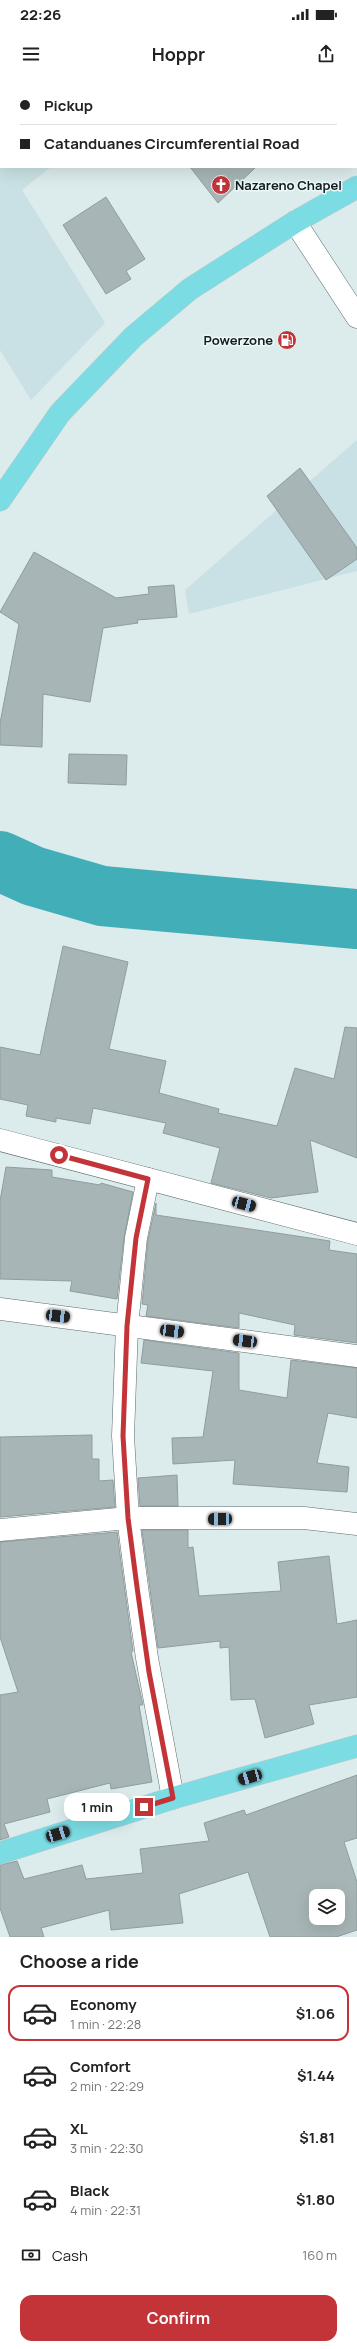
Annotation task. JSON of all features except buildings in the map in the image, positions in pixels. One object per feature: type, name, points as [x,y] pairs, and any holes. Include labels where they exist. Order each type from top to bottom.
[{"type":"main road","points":[[0,500],[60,413],[133,337],[190,289],[295,222],[357,187]]},
{"type":"main road","points":[[0,1852],[173,1798],[357,1746]]},
{"type":"street","points":[[295,222],[357,317]]},
{"type":"street","points":[[0,1140],[357,1234]]},
{"type":"street","points":[[148,1179],[136,1238],[127,1326],[123,1436],[128,1518],[147,1658],[173,1798]]},
{"type":"street","points":[[0,1309],[357,1356]]},
{"type":"street","points":[[0,1530],[128,1518],[304,1518],[357,1524]]},
{"type":"shaded area","points":[[0,168],[50,168],[22,190],[105,323],[31,400],[0,350]]},
{"type":"shaded area","points":[[357,440],[357,571],[189,614],[185,590]]},
{"type":"waterway","points":[[0,861],[33,876],[102,896],[357,919]]},
{"type":"place","name":"Nazareno Chapel","points":[[221,185]]},
{"type":"place","name":"Powerzone","points":[[287,340]]},
{"type":"route","points":[[59,1155],[148,1179],[136,1238],[127,1326],[123,1436],[128,1518],[137,1587],[149,1672],[173,1798],[144,1807]]}]
